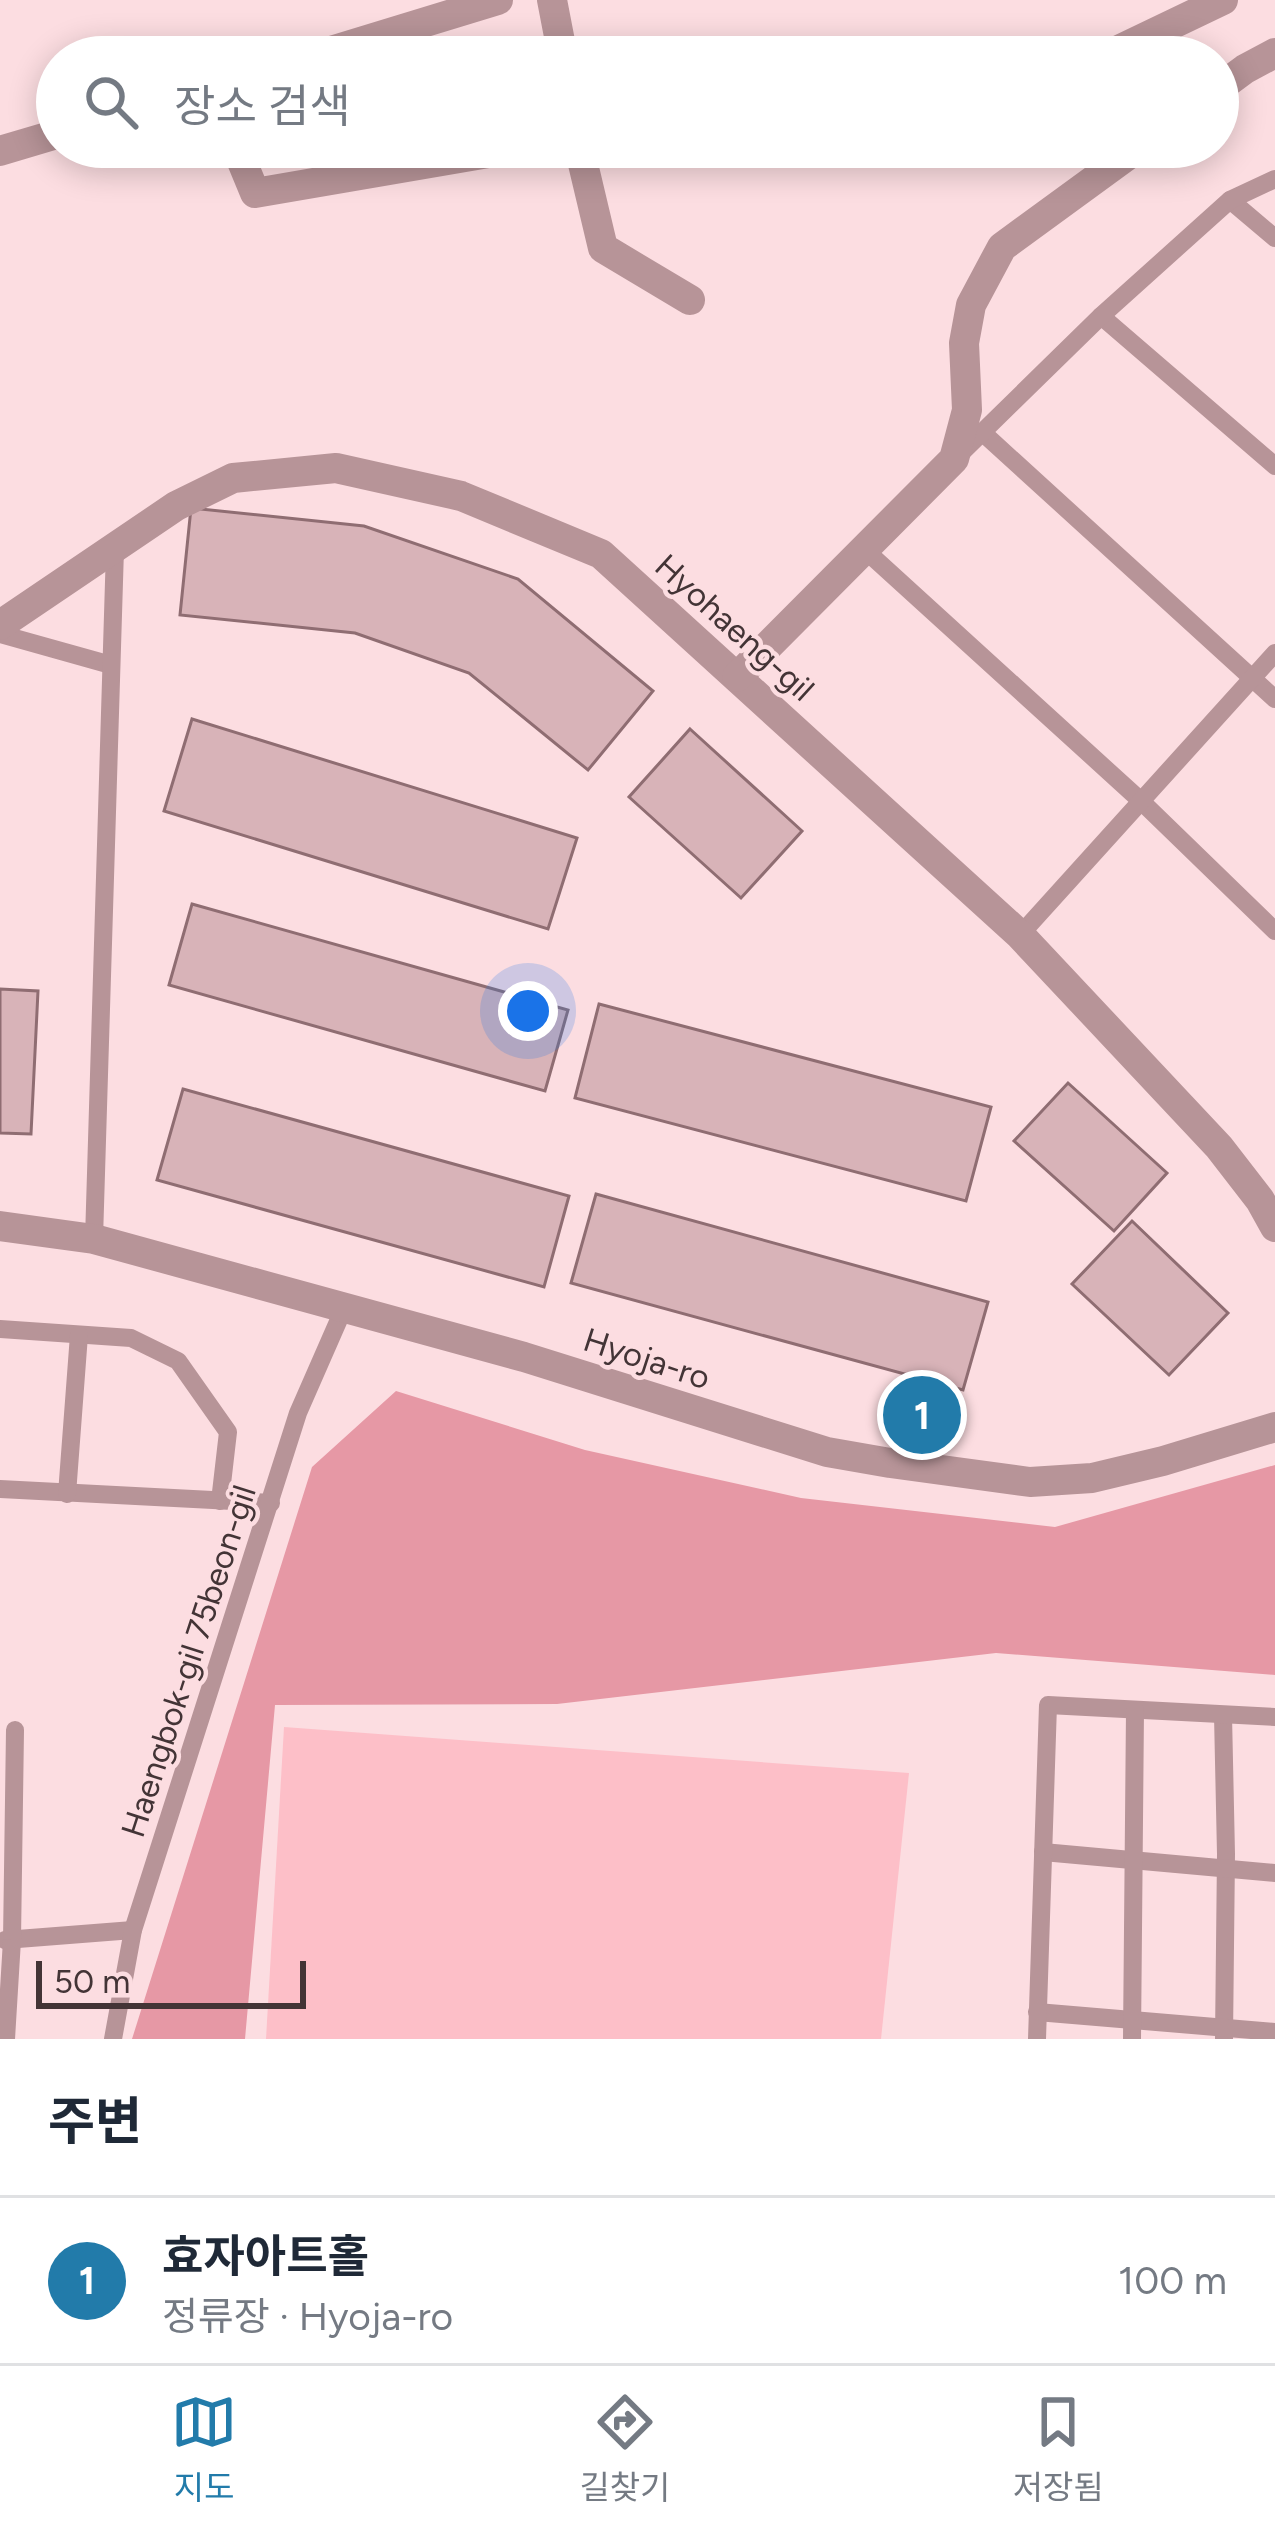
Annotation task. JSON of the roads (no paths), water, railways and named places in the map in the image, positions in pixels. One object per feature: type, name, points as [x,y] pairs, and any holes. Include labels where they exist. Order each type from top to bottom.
[{"type":"street","points":[[380,36],[498,0]]},
{"type":"street","points":[[553,0],[559,36]]},
{"type":"street","points":[[1148,36],[1223,0]]},
{"type":"street","points":[[1239,76],[1275,53]]},
{"type":"street","points":[[0,151],[36,140]]},
{"type":"street","points":[[244,168],[254,193],[400,168]]},
{"type":"street","points":[[584,168],[603,248],[690,299]]},
{"type":"street","points":[[737,677],[954,459],[968,410],[964,343],[971,305],[1002,247],[1110,168]]},
{"type":"street","name":"Hyohaeng-gil","points":[[0,630],[176,506],[233,478],[336,469],[460,496],[601,554],[1020,935],[1270,1204]]},
{"type":"street","name":"Hyoja-ro","points":[[0,1226],[94,1239],[524,1357],[827,1452],[1030,1482],[1092,1478],[1163,1462],[1275,1426]]},
{"type":"lane","points":[[954,459],[1101,316],[1230,200],[1275,179]]},
{"type":"lane","points":[[1230,200],[1275,238]]},
{"type":"lane","points":[[1101,316],[1275,466]]},
{"type":"lane","points":[[982,432],[1275,698]]},
{"type":"lane","points":[[94,1239],[115,549]]},
{"type":"lane","points":[[864,550],[1141,801],[1275,931]]},
{"type":"lane","points":[[0,630],[112,664]]},
{"type":"lane","points":[[1020,935],[1275,653]]},
{"type":"lane","name":"Haengbok-gil 75beon-gil","points":[[113,2039],[133,1930],[298,1413],[344,1308]]},
{"type":"lane","points":[[0,1329],[131,1339],[178,1361],[228,1432],[220,1501]]},
{"type":"lane","points":[[67,1494],[79,1335]]},
{"type":"lane","points":[[0,1490],[271,1503]]},
{"type":"lane","points":[[1037,2039],[1048,1705],[1275,1718]]},
{"type":"lane","points":[[1132,2029],[1135,1710]]},
{"type":"lane","points":[[1223,1715],[1224,2033]]},
{"type":"lane","points":[[6,2039],[15,1730]]},
{"type":"lane","points":[[1043,1852],[1275,1873]]},
{"type":"lane","points":[[6,1940],[133,1930]]},
{"type":"lane","points":[[1037,2012],[1132,2029],[1275,2032]]},
{"type":"place","name":"효자아트홀","points":[[922,1415]]}]
